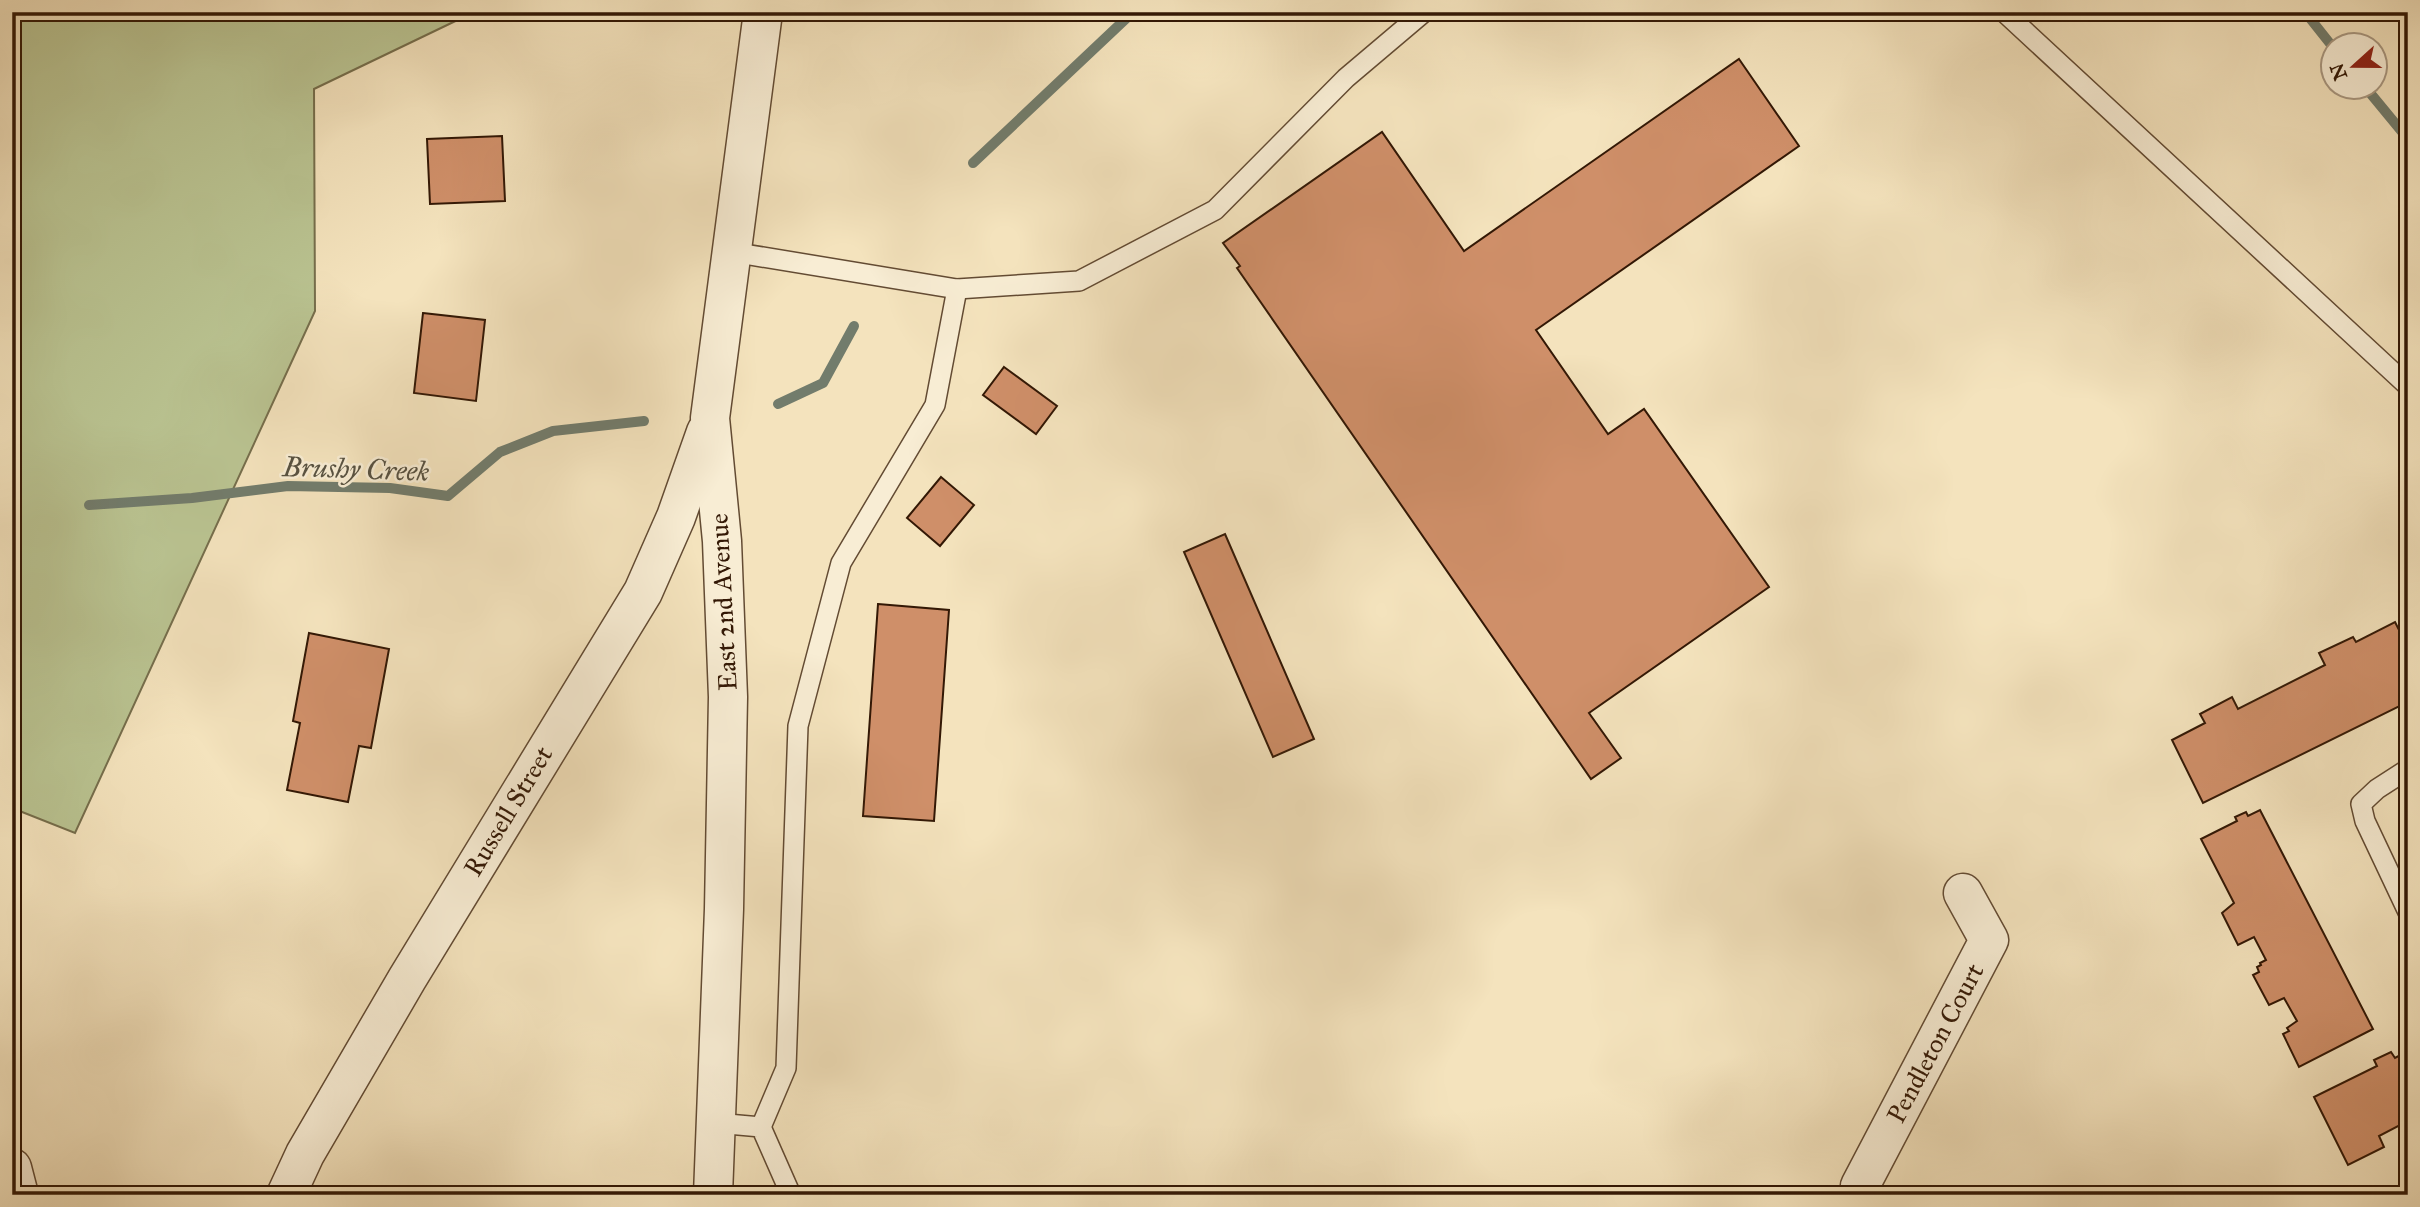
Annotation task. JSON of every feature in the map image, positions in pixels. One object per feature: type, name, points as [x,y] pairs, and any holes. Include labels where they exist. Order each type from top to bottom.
[{"type":"street","name":"East 2nd Avenue","points":[[713,1195],[724,909],[727,697],[722,541],[710,418],[763,12]]},
{"type":"street","name":"Russell Street","points":[[286,1195],[305,1154],[407,979],[643,592],[676,517],[710,418]]},
{"type":"street","name":"Pendleton Court","points":[[1865,1195],[1860,1186],[1989,940],[1963,893]]},
{"type":"street","points":[[12,1168],[19,1195]]},
{"type":"lane","points":[[732,252],[957,289],[1079,281],[1214,210],[1346,78],[1424,12]]},
{"type":"lane","points":[[2004,12],[2408,386]]},
{"type":"lane","points":[[791,1195],[761,1127],[786,1068],[798,726],[841,563],[935,405],[957,289]]},
{"type":"lane","points":[[2408,769],[2377,789],[2361,804],[2365,821],[2408,912]]},
{"type":"lane","points":[[716,1123],[761,1127]]},
{"type":"green space","points":[[12,12],[466,12],[468,15],[314,89],[315,311],[75,833],[12,808]]},
{"type":"building","points":[[1739,59],[1799,146],[1536,330],[1608,434],[1644,409],[1769,587],[1589,713],[1621,758],[1591,779],[1237,268],[1240,266],[1223,243],[1382,132],[1464,251]]},
{"type":"building","points":[[502,136],[505,201],[430,204],[427,139]]},
{"type":"building","points":[[423,313],[485,320],[476,401],[414,393]]},
{"type":"building","points":[[1004,367],[1057,406],[1036,434],[983,395]]},
{"type":"building","points":[[941,477],[974,505],[940,546],[907,518]]},
{"type":"building","points":[[1225,534],[1314,739],[1273,757],[1184,552]]},
{"type":"building","points":[[878,604],[949,610],[934,821],[863,816]]},
{"type":"building","points":[[2395,622],[2400,632],[2408,628],[2408,702],[2203,803],[2172,740],[2205,723],[2200,714],[2232,697],[2238,709],[2325,665],[2319,653],[2353,637],[2356,642]]},
{"type":"building","points":[[309,633],[389,649],[371,748],[359,746],[348,802],[287,790],[300,723],[293,721]]},
{"type":"building","points":[[2260,810],[2373,1029],[2299,1067],[2283,1034],[2297,1021],[2284,998],[2269,1005],[2253,975],[2259,972],[2257,967],[2260,963],[2266,960],[2254,937],[2238,945],[2222,913],[2234,903],[2201,839],[2237,821],[2235,817],[2246,812],[2248,816]]},
{"type":"building","points":[[2408,1051],[2408,1121],[2379,1136],[2384,1147],[2348,1165],[2314,1097],[2377,1066],[2374,1060],[2391,1052],[2395,1058]]},
{"type":"waterway","name":"Brushy Creek","points":[[973,163],[1133,12]]},
{"type":"waterway","points":[[2305,12],[2321,32]]},
{"type":"waterway","points":[[2378,102],[2408,139]]},
{"type":"waterway","name":"Brushy Creek","points":[[778,404],[823,383],[854,326]]},
{"type":"waterway","name":"Brushy Creek","points":[[89,505],[192,498],[288,486],[390,488],[448,496],[500,452],[553,431],[644,421]]}]
